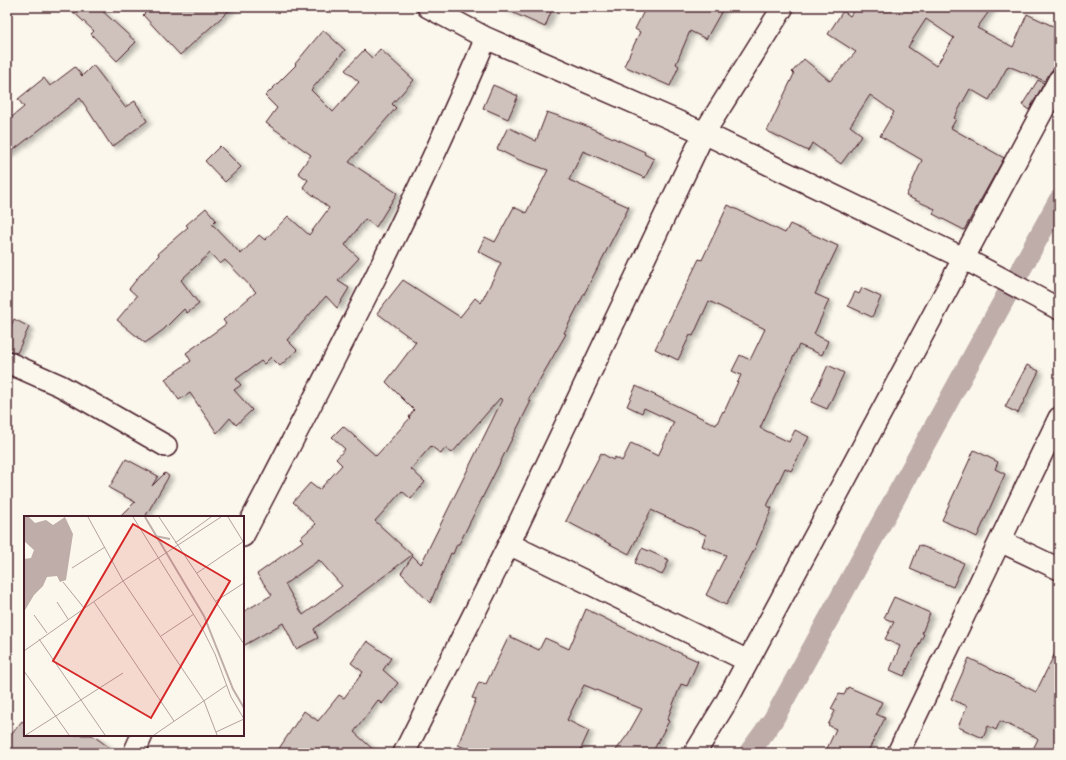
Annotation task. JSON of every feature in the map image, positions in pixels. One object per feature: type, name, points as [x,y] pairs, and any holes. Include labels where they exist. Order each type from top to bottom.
[{"type":"street","points":[[428,7],[486,38],[704,133],[968,261],[1059,309]]},
{"type":"street","points":[[404,753],[509,544],[704,133],[783,7]]},
{"type":"street","points":[[244,534],[358,315],[452,118],[486,38]]},
{"type":"street","points":[[695,753],[748,661],[968,261],[1059,80]]},
{"type":"street","points":[[7,362],[61,386],[166,446]]},
{"type":"street","points":[[906,750],[1000,541],[1059,418]]},
{"type":"street","points":[[1000,541],[1059,569]]},
{"type":"street","points":[[509,544],[748,661]]},
{"type":"street","points":[[134,753],[142,736]]},
{"type":"building","points":[[68,7],[98,7],[136,42],[117,61],[91,34],[94,31]]},
{"type":"building","points":[[151,7],[233,7],[180,55],[143,15]]},
{"type":"building","points":[[500,7],[553,7],[545,27]]},
{"type":"building","points":[[646,7],[724,7],[706,39],[690,31],[676,64],[679,66],[670,86],[624,66],[640,32],[635,29]]},
{"type":"building","points":[[856,7],[992,7],[977,28],[1013,47],[1027,14],[1059,29],[1059,68],[1052,70],[1045,81],[1008,66],[989,100],[970,89],[954,118],[956,119],[951,128],[1004,158],[964,230],[933,214],[935,209],[906,196],[922,160],[880,136],[894,112],[870,95],[850,126],[862,135],[841,164],[812,143],[808,151],[767,131],[794,74],[792,72],[804,59],[830,81],[856,52],[828,34],[843,11],[850,16]],"holes":[[[926,19],[954,38],[936,66],[908,47]]]},
{"type":"building","points":[[323,30],[345,50],[311,90],[333,112],[359,82],[345,70],[364,50],[372,58],[380,49],[414,80],[392,104],[396,108],[349,162],[397,193],[376,227],[365,219],[345,245],[359,258],[338,281],[349,288],[337,308],[326,296],[287,340],[297,350],[280,366],[271,357],[264,364],[261,361],[236,379],[241,385],[234,390],[252,410],[236,425],[230,418],[217,433],[190,393],[179,400],[165,379],[191,361],[186,353],[226,324],[223,320],[256,292],[225,260],[220,264],[210,253],[181,280],[199,304],[187,313],[184,309],[163,330],[145,343],[117,320],[137,296],[129,289],[140,275],[159,255],[158,253],[188,227],[186,225],[206,208],[216,220],[212,224],[241,254],[259,235],[265,240],[288,216],[309,235],[329,208],[303,187],[308,180],[298,173],[311,155],[266,123],[277,108],[265,96],[296,65],[295,64]]},
{"type":"building","points":[[93,65],[125,107],[135,101],[147,121],[112,147],[80,98],[7,155],[7,121],[24,107],[18,99],[44,78],[50,86],[75,67],[82,76]]},
{"type":"building","points":[[1038,80],[1044,83],[1029,110],[1022,105]]},
{"type":"building","points":[[493,85],[518,96],[508,119],[483,108]]},
{"type":"building","points":[[547,112],[584,125],[645,152],[644,154],[654,159],[645,178],[583,151],[569,180],[629,207],[564,333],[566,334],[528,400],[531,401],[459,544],[457,544],[453,554],[451,553],[430,603],[401,573],[413,556],[421,564],[502,400],[500,398],[452,453],[445,448],[441,454],[431,446],[411,469],[425,482],[411,499],[402,491],[375,521],[412,555],[314,629],[318,638],[296,649],[283,623],[244,645],[244,611],[272,595],[257,574],[303,541],[300,538],[316,524],[293,502],[310,483],[319,490],[342,465],[336,459],[345,449],[332,437],[343,426],[376,456],[410,418],[409,417],[414,410],[386,382],[416,342],[377,313],[403,280],[460,317],[475,298],[481,303],[501,263],[478,251],[485,237],[495,242],[514,207],[526,213],[548,170],[519,160],[497,149],[508,127],[536,141]],"holes":[[[319,560],[342,586],[303,615],[285,584]]]},
{"type":"building","points":[[220,146],[241,167],[225,182],[205,161]]},
{"type":"building","points":[[728,205],[785,233],[790,224],[838,246],[815,294],[829,300],[814,334],[828,341],[822,355],[799,345],[760,428],[789,442],[795,430],[809,437],[791,471],[785,468],[767,506],[772,508],[755,548],[726,605],[706,595],[726,555],[702,546],[706,535],[651,510],[629,554],[566,521],[601,453],[613,460],[615,457],[622,461],[631,443],[658,456],[674,422],[644,408],[642,413],[627,406],[636,386],[716,425],[723,411],[724,412],[741,375],[732,371],[740,355],[750,360],[765,329],[709,301],[693,336],[690,335],[678,360],[655,349],[699,259],[702,260]]},
{"type":"building","points":[[862,288],[881,297],[872,317],[848,306],[855,292],[859,294]]},
{"type":"building","points":[[14,319],[29,327],[17,353],[7,350],[7,334]]},
{"type":"building","points":[[828,365],[844,373],[827,409],[811,402]]},
{"type":"building","points":[[1027,365],[1039,371],[1018,413],[1005,407]]},
{"type":"building","points":[[974,450],[998,462],[995,469],[1005,474],[977,537],[942,520]]},
{"type":"building","points":[[126,459],[158,476],[152,486],[165,473],[169,476],[146,516],[121,516],[135,502],[109,488]]},
{"type":"building","points":[[919,545],[964,563],[953,587],[910,569]]},
{"type":"building","points":[[642,548],[669,560],[662,575],[635,563]]},
{"type":"building","points":[[894,597],[930,613],[922,633],[924,634],[904,676],[890,670],[900,646],[885,639],[894,622],[884,618]]},
{"type":"building","points":[[586,609],[652,642],[653,641],[698,661],[687,686],[681,684],[667,720],[669,721],[652,753],[614,753],[628,734],[642,709],[584,685],[567,720],[589,731],[579,753],[476,753],[458,745],[476,699],[472,698],[479,682],[486,684],[509,636],[539,650],[545,638],[569,649]]},
{"type":"building","points":[[367,641],[391,658],[383,670],[398,683],[382,704],[378,700],[354,732],[377,753],[276,753],[304,711],[318,721],[339,695],[344,698],[363,672],[351,663]]},
{"type":"building","points":[[1059,645],[1059,743],[1054,753],[1031,753],[1038,739],[1000,721],[996,730],[988,726],[983,738],[958,727],[967,706],[951,699],[969,658],[1036,692]]},
{"type":"building","points":[[848,687],[882,702],[876,714],[885,718],[867,753],[825,753],[836,729],[828,725],[835,711],[831,709],[839,694],[844,695]]},
{"type":"building","points":[[22,721],[24,723],[24,736],[93,736],[117,753],[7,753],[7,740]]},
{"type":"waterway","points":[[749,753],[773,720],[1059,200]]}]
